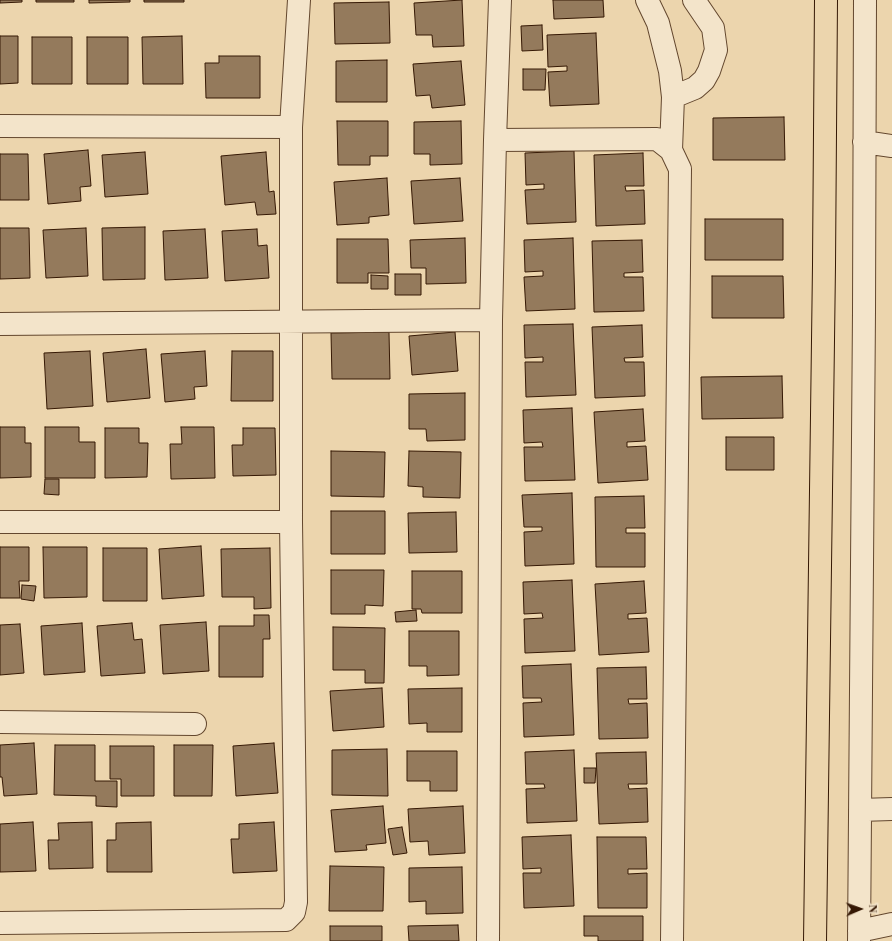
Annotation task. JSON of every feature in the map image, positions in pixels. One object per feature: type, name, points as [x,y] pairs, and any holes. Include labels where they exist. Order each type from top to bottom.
[{"type":"main road","points":[[814,941],[824,265],[826,0]]},
{"type":"street","points":[[0,923],[286,920],[294,912],[296,902],[291,522],[291,127],[299,0]]},
{"type":"street","points":[[488,941],[491,320],[500,0]]},
{"type":"street","points":[[647,0],[658,23],[665,50],[673,97],[671,150],[680,170],[672,941]]},
{"type":"street","points":[[673,97],[696,88],[704,80],[709,71],[716,50],[713,28],[694,0]]},
{"type":"street","points":[[865,0],[859,936],[892,924]]},
{"type":"street","points":[[0,126],[291,127]]},
{"type":"street","points":[[495,140],[657,139],[671,150]]},
{"type":"street","points":[[864,142],[892,146]]},
{"type":"street","points":[[0,324],[491,320]]},
{"type":"street","points":[[0,522],[291,522]]},
{"type":"street","points":[[0,722],[195,724]]},
{"type":"street","points":[[860,810],[892,809]]},
{"type":"building","points":[[0,0],[22,0],[22,2],[0,3]]},
{"type":"building","points":[[36,0],[74,0],[74,2],[36,2]]},
{"type":"building","points":[[89,0],[130,0],[130,2],[89,3]]},
{"type":"building","points":[[144,0],[184,0],[184,2],[144,2]]},
{"type":"building","points":[[462,0],[464,46],[433,47],[432,35],[416,35],[414,3]]},
{"type":"building","points":[[553,0],[603,0],[604,17],[554,19]]},
{"type":"building","points":[[389,2],[390,43],[335,44],[334,3]]},
{"type":"building","points":[[542,25],[543,50],[522,51],[521,26]]},
{"type":"building","points":[[596,33],[599,104],[550,106],[548,72],[567,71],[567,66],[548,67],[547,35]]},
{"type":"building","points":[[0,36],[18,36],[18,83],[0,84]]},
{"type":"building","points":[[182,36],[183,84],[143,84],[142,37]]},
{"type":"building","points":[[32,37],[72,37],[72,84],[32,84]]},
{"type":"building","points":[[87,37],[128,37],[128,84],[87,84]]},
{"type":"building","points":[[219,56],[260,56],[260,98],[206,98],[205,63],[219,63]]},
{"type":"building","points":[[387,60],[387,102],[336,102],[336,61]]},
{"type":"building","points":[[461,61],[465,105],[432,108],[430,95],[416,96],[413,64]]},
{"type":"building","points":[[523,69],[546,69],[545,90],[523,90]]},
{"type":"building","points":[[784,117],[785,160],[713,160],[713,118]]},
{"type":"building","points":[[337,121],[388,121],[388,156],[370,156],[370,165],[338,165]]},
{"type":"building","points":[[461,121],[462,164],[430,165],[430,154],[414,154],[414,122]]},
{"type":"building","points":[[88,150],[91,186],[80,187],[81,201],[48,204],[44,154]]},
{"type":"building","points":[[574,151],[576,222],[527,224],[525,190],[544,189],[544,184],[526,185],[525,153]]},
{"type":"building","points":[[145,152],[148,194],[105,197],[102,155]]},
{"type":"building","points":[[266,152],[269,192],[274,191],[276,214],[257,215],[255,202],[225,205],[221,156]]},
{"type":"building","points":[[643,153],[644,186],[625,186],[626,191],[644,190],[645,224],[596,226],[594,155]]},
{"type":"building","points":[[0,154],[28,154],[29,200],[0,200]]},
{"type":"building","points":[[387,178],[389,215],[369,217],[369,223],[337,225],[334,182]]},
{"type":"building","points":[[460,178],[463,221],[414,224],[411,181]]},
{"type":"building","points":[[705,219],[783,219],[783,260],[705,260]]},
{"type":"building","points":[[145,227],[145,279],[103,280],[102,228]]},
{"type":"building","points":[[0,228],[29,228],[30,278],[0,279]]},
{"type":"building","points":[[86,228],[88,276],[46,278],[43,230]]},
{"type":"building","points":[[205,229],[208,278],[165,280],[163,231]]},
{"type":"building","points":[[257,229],[258,246],[267,245],[269,278],[225,281],[222,231]]},
{"type":"building","points":[[465,238],[466,283],[426,284],[426,268],[411,268],[410,240]]},
{"type":"building","points":[[573,238],[575,309],[526,311],[524,277],[543,276],[543,271],[525,272],[524,240]]},
{"type":"building","points":[[337,239],[388,239],[389,273],[368,273],[368,283],[337,283]]},
{"type":"building","points":[[642,240],[643,272],[624,273],[624,277],[643,277],[644,311],[594,312],[592,241]]},
{"type":"building","points":[[395,274],[421,274],[421,295],[395,295]]},
{"type":"building","points":[[371,275],[388,276],[388,289],[371,289]]},
{"type":"building","points":[[712,276],[783,276],[784,318],[712,318]]},
{"type":"building","points":[[573,324],[576,395],[526,397],[525,362],[543,362],[543,357],[525,358],[524,325]]},
{"type":"building","points":[[642,325],[643,357],[624,358],[625,362],[644,362],[645,396],[595,398],[592,327]]},
{"type":"building","points":[[389,332],[390,379],[332,379],[331,333]]},
{"type":"building","points":[[455,332],[458,371],[412,375],[409,336]]},
{"type":"building","points":[[146,349],[150,398],[107,402],[103,353]]},
{"type":"building","points":[[90,351],[93,406],[47,409],[44,353]]},
{"type":"building","points":[[205,351],[207,386],[194,387],[195,399],[165,402],[161,354]]},
{"type":"building","points":[[232,351],[273,351],[273,401],[231,401]]},
{"type":"building","points":[[782,376],[783,418],[702,419],[701,377]]},
{"type":"building","points":[[465,393],[465,440],[427,441],[426,429],[409,429],[409,394]]},
{"type":"building","points":[[572,408],[575,480],[525,481],[524,447],[543,447],[542,442],[524,443],[523,410]]},
{"type":"building","points":[[643,409],[645,441],[627,442],[627,447],[646,446],[648,480],[598,483],[594,412]]},
{"type":"building","points":[[0,427],[25,427],[25,443],[31,443],[31,477],[0,478]]},
{"type":"building","points":[[45,427],[79,427],[79,442],[95,442],[95,478],[45,478]]},
{"type":"building","points":[[181,427],[214,427],[215,478],[171,479],[170,444],[182,444]]},
{"type":"building","points":[[105,428],[139,428],[139,443],[148,443],[147,477],[105,478]]},
{"type":"building","points":[[243,428],[275,428],[276,475],[233,476],[232,445],[243,445]]},
{"type":"building","points":[[726,437],[774,437],[774,470],[726,470]]},
{"type":"building","points":[[331,451],[385,452],[384,497],[331,496]]},
{"type":"building","points":[[409,451],[461,452],[460,498],[423,497],[423,487],[408,486]]},
{"type":"building","points":[[45,479],[59,479],[59,495],[44,494]]},
{"type":"building","points":[[572,493],[574,564],[525,566],[524,532],[542,531],[542,527],[524,527],[522,495]]},
{"type":"building","points":[[644,496],[645,528],[626,528],[626,533],[645,533],[645,567],[596,567],[595,497]]},
{"type":"building","points":[[331,511],[385,511],[385,554],[331,554]]},
{"type":"building","points":[[456,512],[457,552],[409,553],[408,513]]},
{"type":"building","points":[[201,546],[204,596],[162,599],[159,549]]},
{"type":"building","points":[[0,547],[29,547],[29,581],[19,581],[20,598],[0,598]]},
{"type":"building","points":[[43,547],[87,547],[87,597],[44,598]]},
{"type":"building","points":[[103,548],[147,548],[147,601],[103,601]]},
{"type":"building","points":[[270,548],[271,608],[254,609],[254,597],[222,597],[221,549]]},
{"type":"building","points":[[331,570],[384,570],[383,606],[365,605],[365,614],[331,614]]},
{"type":"building","points":[[412,571],[462,571],[462,613],[422,613],[421,609],[412,609]]},
{"type":"building","points":[[572,580],[575,651],[525,653],[524,619],[543,618],[542,613],[524,614],[523,582]]},
{"type":"building","points":[[644,581],[646,613],[628,614],[628,619],[647,618],[649,652],[599,655],[595,584]]},
{"type":"building","points":[[22,585],[36,586],[34,601],[21,599]]},
{"type":"building","points":[[416,610],[417,621],[396,622],[395,612]]},
{"type":"building","points":[[254,615],[269,615],[270,639],[263,639],[263,677],[219,677],[219,626],[254,626]]},
{"type":"building","points":[[206,622],[209,671],[163,674],[160,625]]},
{"type":"building","points":[[82,623],[85,672],[44,675],[41,626]]},
{"type":"building","points":[[132,623],[134,640],[142,639],[145,673],[101,676],[97,626]]},
{"type":"building","points":[[20,624],[24,673],[0,675],[0,625]]},
{"type":"building","points":[[333,627],[385,628],[384,683],[365,683],[365,670],[333,670]]},
{"type":"building","points":[[409,631],[459,631],[459,675],[427,676],[427,666],[409,666]]},
{"type":"building","points":[[571,664],[574,735],[524,737],[523,703],[542,702],[541,698],[523,698],[522,666]]},
{"type":"building","points":[[646,667],[647,699],[628,699],[629,704],[647,703],[648,738],[599,739],[597,668]]},
{"type":"building","points":[[382,688],[384,727],[333,731],[330,691]]},
{"type":"building","points":[[462,688],[462,732],[427,732],[427,723],[409,724],[408,689]]},
{"type":"building","points":[[34,743],[37,794],[4,796],[2,777],[0,777],[0,745]]},
{"type":"building","points":[[274,743],[278,793],[236,796],[233,746]]},
{"type":"building","points":[[55,745],[95,745],[95,781],[117,781],[117,807],[96,806],[96,796],[54,795]]},
{"type":"building","points":[[174,745],[213,745],[212,796],[174,796]]},
{"type":"building","points":[[110,746],[154,746],[154,796],[121,796],[121,779],[110,779]]},
{"type":"building","points":[[387,749],[388,796],[332,795],[332,750]]},
{"type":"building","points":[[574,750],[577,821],[527,823],[526,789],[545,788],[544,784],[526,784],[525,752]]},
{"type":"building","points":[[407,751],[457,751],[457,791],[430,791],[430,781],[407,781]]},
{"type":"building","points":[[646,752],[647,784],[628,784],[629,789],[647,788],[648,822],[599,824],[596,753]]},
{"type":"building","points":[[584,768],[596,768],[595,783],[584,783]]},
{"type":"building","points":[[383,806],[386,843],[366,845],[367,850],[335,852],[331,810]]},
{"type":"building","points":[[463,806],[465,853],[429,855],[428,841],[410,842],[408,809]]},
{"type":"building","points":[[33,822],[36,871],[0,872],[0,824]]},
{"type":"building","points":[[92,822],[93,868],[49,869],[48,840],[59,840],[58,823]]},
{"type":"building","points":[[151,822],[152,872],[107,872],[107,840],[116,840],[116,823]]},
{"type":"building","points":[[274,822],[277,871],[233,873],[231,839],[239,839],[239,824]]},
{"type":"building","points":[[402,827],[407,853],[393,855],[388,829]]},
{"type":"building","points":[[571,835],[574,906],[524,908],[523,873],[541,873],[541,868],[523,869],[522,837]]},
{"type":"building","points":[[597,837],[646,837],[647,869],[628,869],[628,874],[647,873],[647,908],[598,908]]},
{"type":"building","points":[[330,866],[384,867],[383,911],[329,911]]},
{"type":"building","points":[[462,867],[463,913],[426,914],[426,901],[409,902],[409,868]]},
{"type":"building","points":[[584,916],[643,916],[643,941],[598,941],[598,936],[584,936]]},
{"type":"building","points":[[458,925],[459,941],[409,941],[408,926]]},
{"type":"building","points":[[330,926],[382,926],[382,941],[330,941]]}]
